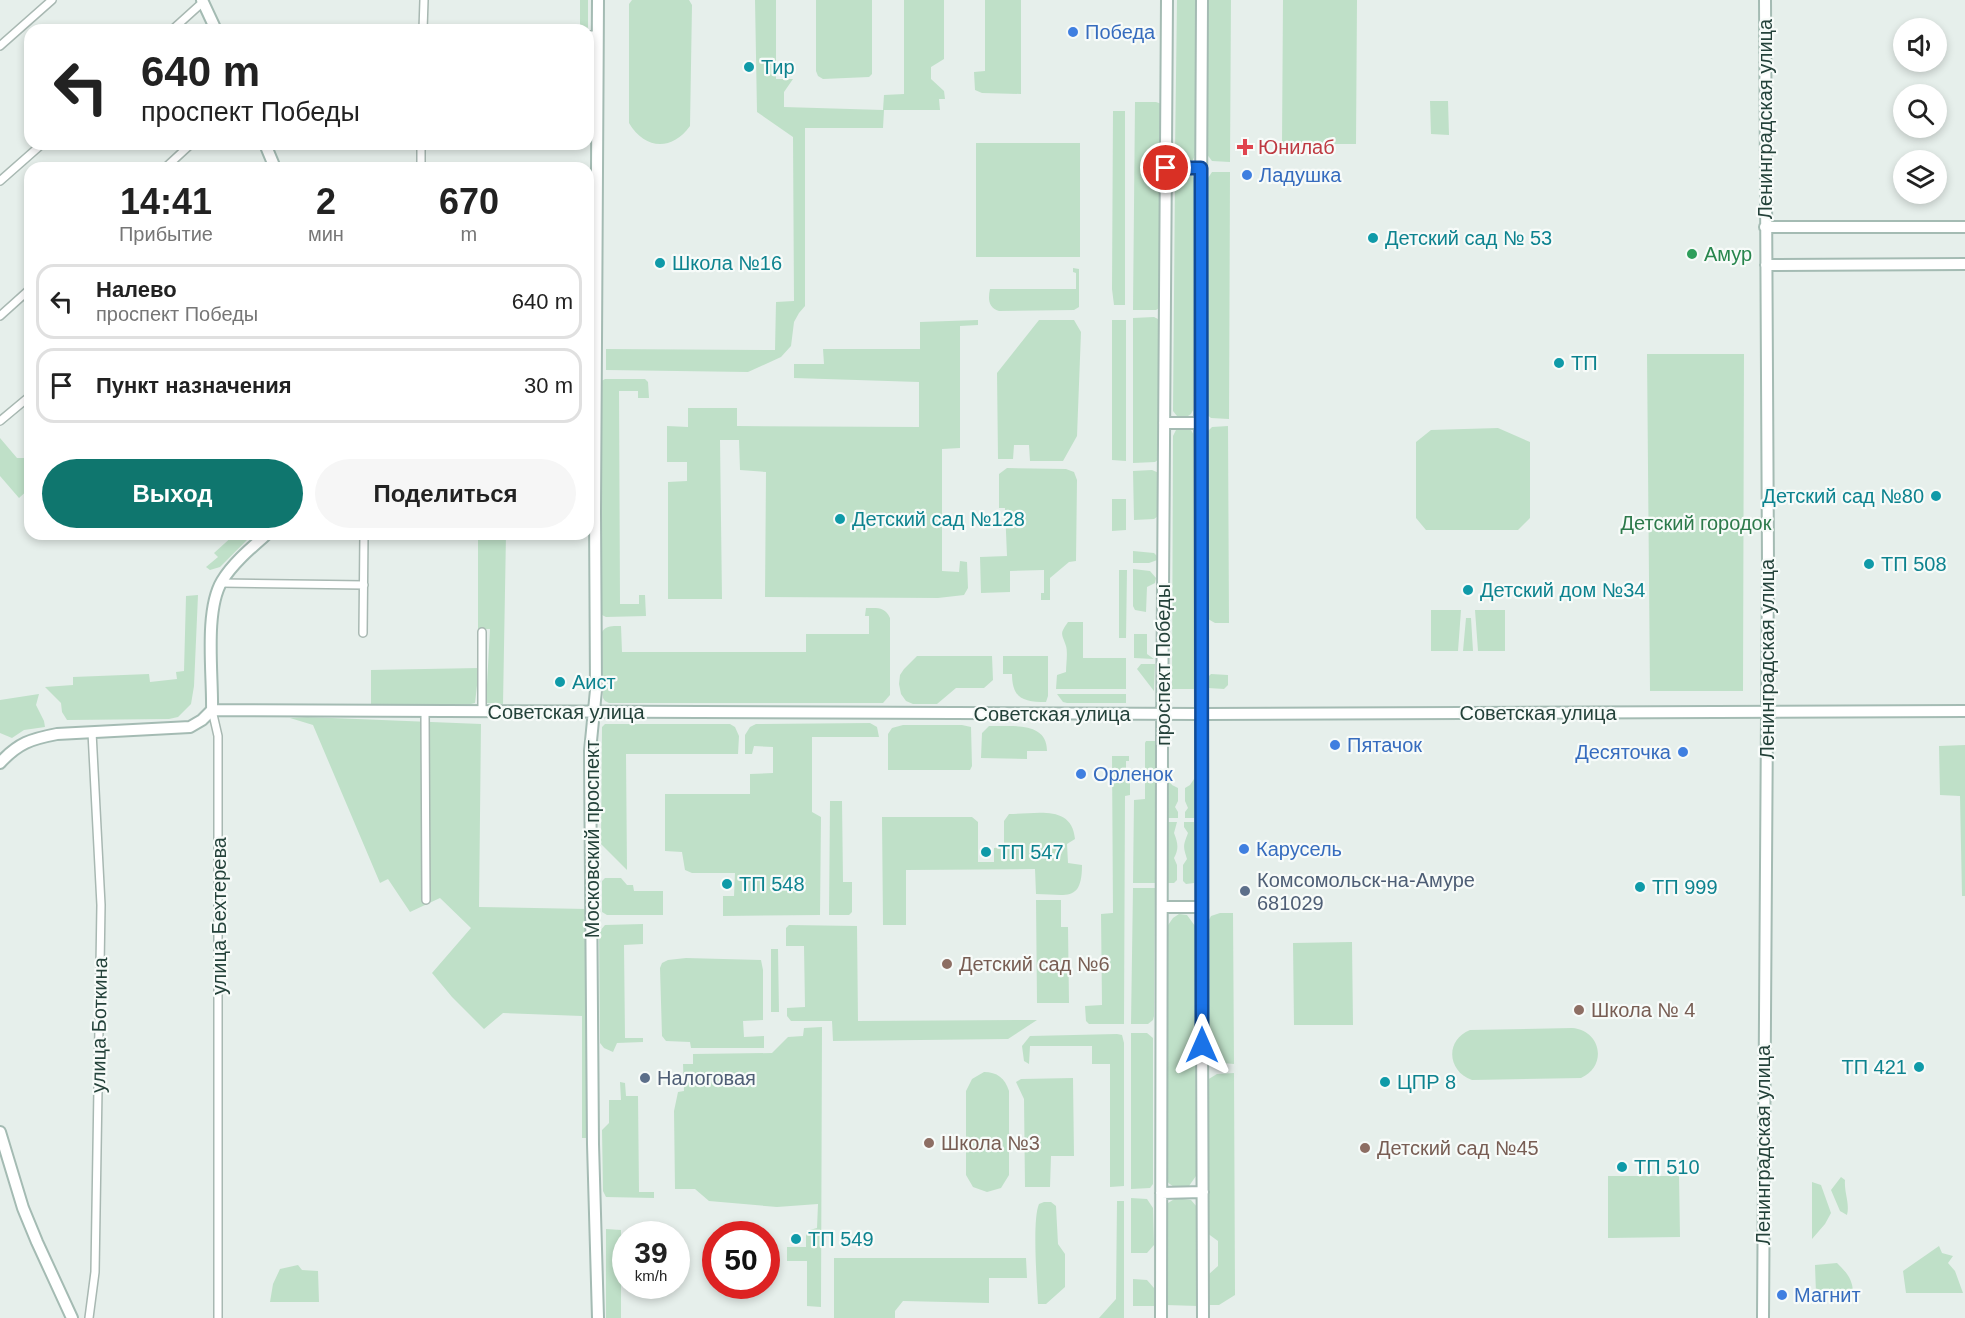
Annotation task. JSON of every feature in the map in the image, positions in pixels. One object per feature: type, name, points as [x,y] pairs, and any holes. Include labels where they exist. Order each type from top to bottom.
[{"type":"street","points":[[25,24],[52,0]]},
{"type":"street","points":[[423,24],[424,0]]},
{"type":"street","name":"Московский проспект","points":[[594,28],[598,0]]},
{"type":"street","name":"проспект Победы","points":[[1161,1318],[1167,0]]},
{"type":"street","name":"проспект Победы","points":[[1202,0],[1200,423],[1203,1318]]},
{"type":"street","name":"Ленинградская улица","points":[[1763,1318],[1768,554],[1765,0]]},
{"type":"street","points":[[178,24],[203,1],[213,24]]},
{"type":"street","points":[[0,46],[24,25]]},
{"type":"street","points":[[0,181],[35,150]]},
{"type":"street","points":[[172,162],[184,150]]},
{"type":"street","points":[[1166,168],[1201,168]]},
{"type":"street","points":[[1765,227],[1965,227]]},
{"type":"street","points":[[1766,265],[1965,264]]},
{"type":"street","points":[[0,316],[24,294]]},
{"type":"street","points":[[0,421],[24,401]]},
{"type":"street","name":"Московский проспект","points":[[594,409],[596,690],[590,751],[593,1144],[598,1318]]},
{"type":"street","points":[[1164,423],[1200,423]]},
{"type":"street","name":"улица Бехтерева","points":[[218,1318],[218,736],[212,710],[210,665],[216,596],[221,582],[261,540]]},
{"type":"street","points":[[363,633],[364,540]]},
{"type":"street","points":[[221,582],[364,585]]},
{"type":"street","points":[[482,632],[482,712]]},
{"type":"street","points":[[0,763],[12,749],[27,741],[57,734],[190,727],[212,710]]},
{"type":"street","name":"Советская улица","points":[[212,710],[1162,714],[1965,711]]},
{"type":"street","points":[[425,712],[426,900]]},
{"type":"street","name":"улица Боткина","points":[[89,1318],[96,1272],[101,905],[92,732]]},
{"type":"street","points":[[1162,907],[1202,907]]},
{"type":"street","points":[[0,1132],[26,1216],[72,1318]]},
{"type":"street","points":[[1161,1193],[1203,1192]]},
{"type":"green space","points":[[580,0],[588,0],[588,24],[580,24]]},
{"type":"green space","points":[[632,0],[689,0],[692,5],[690,126],[675,140],[667,143],[659,144],[643,138],[629,123],[629,4]]},
{"type":"green space","points":[[755,0],[776,0],[776,79],[793,79],[784,92],[784,107],[883,110],[884,95],[904,94],[904,0],[944,0],[944,59],[931,67],[931,79],[944,91],[945,99],[939,99],[940,110],[884,110],[883,128],[805,128],[805,306],[794,322],[791,346],[781,357],[748,372],[606,370],[606,349],[775,350],[776,302],[794,301],[793,137],[757,112]]},
{"type":"green space","points":[[816,0],[872,0],[872,74],[869,77],[823,79],[818,76],[816,71]]},
{"type":"green space","points":[[985,0],[1021,0],[1021,94],[982,93],[975,90],[974,72],[985,71]]},
{"type":"green space","points":[[1177,0],[1196,0],[1195,155],[1188,163],[1179,160],[1175,153]]},
{"type":"green space","points":[[1206,0],[1231,0],[1230,162],[1212,161],[1206,153]]},
{"type":"green space","points":[[1283,0],[1357,0],[1356,144],[1282,144]]},
{"type":"green space","points":[[1430,101],[1448,101],[1449,135],[1431,134]]},
{"type":"green space","points":[[1135,102],[1162,104],[1161,307],[1156,310],[1133,310]]},
{"type":"green space","points":[[1113,111],[1125,111],[1125,305],[1114,305],[1112,289]]},
{"type":"green space","points":[[976,143],[1080,143],[1080,257],[976,257]]},
{"type":"green space","points":[[1183,172],[1192,175],[1195,180],[1195,406],[1191,414],[1185,418],[1177,416],[1173,411],[1175,180]]},
{"type":"green space","points":[[1212,172],[1230,172],[1229,419],[1211,418],[1206,414],[1206,181]]},
{"type":"green space","points":[[1073,268],[1079,269],[1079,307],[1074,310],[999,311],[990,302],[990,289],[1076,289],[1076,273],[1073,272]]},
{"type":"green space","points":[[1154,317],[1160,320],[1159,459],[1155,462],[1133,463],[1133,318]]},
{"type":"green space","points":[[978,320],[978,325],[960,326],[960,448],[942,449],[942,571],[959,572],[960,561],[967,562],[968,588],[964,595],[938,598],[765,597],[766,472],[740,470],[739,440],[720,440],[722,599],[668,599],[668,482],[687,481],[687,462],[667,462],[667,426],[688,427],[688,408],[737,408],[737,426],[919,427],[919,382],[794,378],[794,364],[824,364],[823,349],[920,349],[920,322]]},
{"type":"green space","points":[[1039,320],[1074,320],[1081,332],[1077,436],[1063,461],[1030,461],[1029,445],[1014,445],[1013,459],[998,459],[997,373]]},
{"type":"green space","points":[[1112,320],[1126,320],[1126,461],[1112,460]]},
{"type":"green space","name":"Детский городок","points":[[1647,354],[1744,354],[1743,691],[1650,691]]},
{"type":"green space","points":[[605,379],[645,379],[648,382],[649,398],[638,398],[638,391],[619,391],[620,604],[639,604],[639,595],[645,595],[646,616],[606,617],[600,614],[598,383]]},
{"type":"green space","points":[[1185,426],[1195,437],[1196,689],[1172,689],[1173,436],[1177,428]]},
{"type":"green space","points":[[1228,426],[1229,623],[1215,623],[1208,619],[1206,613],[1207,432],[1212,427]]},
{"type":"green space","points":[[1498,428],[1530,442],[1530,518],[1518,530],[1426,530],[1416,518],[1416,442],[1431,430]]},
{"type":"green space","points":[[0,438],[17,458],[24,458],[24,493],[19,498],[0,476]]},
{"type":"green space","points":[[1007,468],[1066,469],[1074,472],[1077,480],[1076,561],[1069,562],[1050,578],[1050,600],[1041,600],[1041,593],[1044,593],[1044,570],[1010,571],[1010,592],[981,593],[980,557],[1007,556],[1005,508],[999,508],[999,474]]},
{"type":"green space","points":[[1152,470],[1159,473],[1161,514],[1154,519],[1134,520],[1133,471]]},
{"type":"green space","points":[[1112,499],[1126,499],[1126,530],[1112,531]]},
{"type":"green space","points":[[228,540],[247,540],[220,567],[210,570],[206,567],[218,557],[214,553]]},
{"type":"green space","points":[[478,540],[506,540],[503,704],[486,703],[490,629],[478,629]]},
{"type":"green space","points":[[1133,551],[1154,553],[1160,559],[1149,563],[1133,563]]},
{"type":"green space","points":[[1133,569],[1150,571],[1156,578],[1155,583],[1147,587],[1146,612],[1135,610],[1133,606]]},
{"type":"green space","points":[[1119,570],[1127,570],[1126,638],[1119,638]]},
{"type":"green space","points":[[198,595],[194,686],[191,704],[178,717],[67,720],[62,712],[61,703],[45,687],[73,685],[73,677],[149,674],[150,682],[177,679],[176,672],[184,671],[186,596]]},
{"type":"green space","points":[[866,608],[886,611],[890,618],[890,695],[883,703],[609,703],[603,698],[602,632],[608,627],[621,626],[622,652],[806,652],[806,634],[869,634],[869,616],[865,616]]},
{"type":"green space","points":[[1431,610],[1461,610],[1458,651],[1431,651]]},
{"type":"green space","points":[[1475,610],[1505,610],[1505,651],[1478,651]]},
{"type":"green space","points":[[1466,618],[1471,618],[1473,651],[1463,651]]},
{"type":"green space","points":[[1068,622],[1083,622],[1083,658],[1126,658],[1126,689],[1056,689],[1057,675],[1066,672],[1067,649],[1062,634]]},
{"type":"green space","points":[[1134,634],[1147,634],[1147,654],[1154,659],[1134,658]]},
{"type":"green space","points":[[917,656],[992,656],[993,680],[984,688],[956,688],[937,704],[913,704],[906,701],[901,694],[899,684],[900,675]]},
{"type":"green space","points":[[1003,656],[1048,656],[1046,702],[1026,700],[1017,694],[1012,674],[1003,674]]},
{"type":"green space","points":[[1141,664],[1155,664],[1154,691],[1137,669]]},
{"type":"green space","points":[[479,668],[475,703],[371,704],[371,670]]},
{"type":"green space","points":[[1211,674],[1228,675],[1228,685],[1224,689],[1208,688],[1208,677]]},
{"type":"green space","points":[[39,694],[36,705],[45,727],[24,730],[12,738],[0,733],[0,700]]},
{"type":"green space","points":[[1057,694],[1126,694],[1126,703],[1067,703],[1063,702]]},
{"type":"green space","points":[[290,718],[481,724],[479,907],[587,909],[587,1138],[582,1138],[582,1016],[503,1013],[484,1029],[452,997],[432,973],[471,928],[440,898],[410,912],[388,879],[380,883],[313,725]]},
{"type":"green space","points":[[870,723],[877,727],[879,737],[812,737],[812,812],[821,817],[820,915],[723,916],[723,896],[734,896],[735,873],[692,873],[685,870],[682,852],[665,851],[665,794],[750,794],[750,774],[773,773],[773,747],[754,746],[752,754],[745,754],[745,735],[750,727],[756,724]]},
{"type":"green space","points":[[605,724],[730,724],[735,727],[739,736],[738,754],[626,754],[627,870],[601,844],[602,727]]},
{"type":"green space","points":[[903,725],[971,727],[972,766],[970,770],[888,770],[888,734],[892,728]]},
{"type":"green space","points":[[989,726],[1017,726],[1034,730],[1041,734],[1047,751],[1027,751],[1027,759],[981,758],[982,733]]},
{"type":"green space","points":[[1146,741],[1156,741],[1155,883],[1133,883],[1134,800],[1145,799]]},
{"type":"green space","points":[[1965,745],[1965,896],[1962,896],[1960,796],[1940,795],[1939,746]]},
{"type":"green space","points":[[1112,756],[1129,756],[1126,768],[1130,768],[1130,795],[1125,796],[1124,1024],[1089,1024],[1086,1021],[1085,1006],[1102,1005],[1101,914],[1113,913]]},
{"type":"green space","points":[[1196,776],[1195,818],[1185,818],[1188,808],[1185,801],[1185,788]]},
{"type":"green space","points":[[1167,777],[1172,785],[1178,788],[1178,801],[1175,807],[1178,818],[1167,818]]},
{"type":"green space","points":[[830,801],[842,801],[843,882],[852,882],[852,912],[849,915],[829,915]]},
{"type":"green space","points":[[1051,813],[1067,820],[1075,839],[1067,844],[1068,863],[1082,865],[1079,886],[1075,891],[1064,895],[1036,894],[1035,869],[906,870],[906,925],[883,925],[882,817],[972,817],[978,822],[978,862],[994,862],[994,848],[1004,847],[1004,821],[1009,814]]},
{"type":"green space","points":[[1167,822],[1177,822],[1174,833],[1177,849],[1174,858],[1177,865],[1177,880],[1174,883],[1167,883]]},
{"type":"green space","points":[[1184,822],[1194,822],[1194,883],[1186,884],[1183,881],[1183,865],[1187,859],[1184,846],[1188,833]]},
{"type":"green space","points":[[605,878],[621,878],[627,885],[633,885],[634,891],[663,891],[663,915],[607,915],[602,912],[602,881]]},
{"type":"green space","points":[[1133,888],[1155,888],[1154,1016],[1148,1024],[1131,1024]]},
{"type":"green space","points":[[1036,900],[1061,900],[1061,927],[1068,927],[1069,1003],[1037,1003]]},
{"type":"green space","points":[[1233,913],[1234,1064],[1212,1062],[1206,1055],[1207,924],[1211,916]]},
{"type":"green space","points":[[1179,914],[1187,915],[1195,926],[1196,1176],[1189,1186],[1179,1188],[1166,1180],[1166,928]]},
{"type":"green space","points":[[643,924],[643,944],[624,945],[625,1038],[643,1038],[643,1042],[617,1043],[613,1052],[604,1048],[600,1043],[599,932],[605,925]]},
{"type":"green space","points":[[789,925],[857,926],[858,1021],[1037,1020],[1008,1039],[833,1041],[832,1021],[791,1021],[787,1016],[787,1008],[805,1007],[804,946],[786,946],[786,928]]},
{"type":"green space","points":[[1352,942],[1353,1025],[1294,1025],[1293,943]]},
{"type":"green space","points":[[771,949],[778,949],[779,1012],[771,1012]]},
{"type":"green space","points":[[686,958],[761,960],[763,1020],[743,1021],[744,1037],[764,1036],[764,1048],[691,1048],[690,1042],[666,1041],[662,1036],[660,968],[662,963],[668,960]]},
{"type":"green space","points":[[822,1027],[821,1307],[807,1306],[807,1261],[787,1261],[787,1247],[806,1247],[806,1231],[817,1228],[818,1204],[777,1207],[709,1201],[695,1189],[675,1189],[674,1111],[678,1092],[684,1091],[683,1064],[693,1064],[693,1054],[772,1053],[788,1037],[803,1036],[804,1028]]},
{"type":"green space","points":[[1572,1028],[1582,1030],[1589,1035],[1598,1049],[1595,1065],[1581,1078],[1472,1080],[1464,1076],[1454,1063],[1452,1055],[1456,1041],[1470,1030]]},
{"type":"green space","points":[[1131,1033],[1147,1033],[1153,1038],[1153,1184],[1150,1188],[1131,1189]]},
{"type":"green space","points":[[1122,1035],[1124,1043],[1124,1186],[1110,1187],[1110,1064],[1092,1064],[1092,1046],[1030,1046],[1029,1064],[1024,1061],[1022,1046],[1030,1036]]},
{"type":"green space","points":[[984,1072],[1000,1077],[1009,1091],[1009,1175],[1001,1188],[987,1192],[973,1187],[966,1175],[966,1091],[972,1079]]},
{"type":"green space","points":[[1234,1073],[1235,1295],[1219,1305],[1208,1305],[1208,1275],[1218,1266],[1218,1241],[1207,1233],[1207,1080],[1217,1074]]},
{"type":"green space","points":[[1073,1078],[1074,1156],[1051,1156],[1050,1187],[1025,1187],[1024,1099],[1016,1082],[1021,1079]]},
{"type":"green space","points":[[620,1082],[625,1083],[626,1096],[638,1096],[639,1192],[654,1192],[654,1198],[606,1197],[603,1191],[602,1130],[609,1123],[609,1100],[621,1100]]},
{"type":"green space","points":[[1608,1176],[1679,1176],[1680,1237],[1608,1238]]},
{"type":"green space","points":[[1841,1177],[1845,1180],[1847,1215],[1840,1211],[1831,1190]]},
{"type":"green space","points":[[1812,1182],[1821,1185],[1831,1213],[1812,1239]]},
{"type":"green space","points":[[1131,1198],[1147,1199],[1153,1208],[1154,1245],[1147,1253],[1131,1253]]},
{"type":"green space","points":[[1176,1198],[1191,1200],[1197,1207],[1198,1306],[1166,1305],[1166,1208],[1168,1203]]},
{"type":"green space","points":[[1117,1201],[1124,1201],[1124,1318],[1099,1318],[1116,1299]]},
{"type":"green space","points":[[1051,1202],[1056,1206],[1058,1244],[1065,1254],[1065,1287],[1046,1304],[1038,1304],[1036,1223],[1039,1204]]},
{"type":"green space","points":[[606,1229],[612,1229],[612,1299],[621,1299],[621,1318],[606,1318]]},
{"type":"green space","points":[[1939,1246],[1942,1253],[1953,1256],[1948,1263],[1955,1271],[1963,1293],[1906,1293],[1903,1271]]},
{"type":"green space","points":[[834,1258],[1026,1258],[1027,1278],[989,1278],[989,1303],[903,1301],[895,1311],[895,1318],[834,1318]]},
{"type":"green space","points":[[1837,1263],[1850,1280],[1853,1293],[1816,1293],[1815,1265]]},
{"type":"green space","points":[[298,1265],[302,1270],[318,1271],[319,1302],[270,1302],[273,1284],[280,1269]]},
{"type":"green space","points":[[1133,1279],[1147,1280],[1154,1288],[1154,1306],[1133,1306]]},
{"type":"place","name":"Победа","points":[[1073,32]]},
{"type":"place","name":"Тир","points":[[749,67]]},
{"type":"place","name":"Юнилаб","points":[[1245,147]]},
{"type":"place","name":"Ладушка","points":[[1247,175]]},
{"type":"place","name":"Детский сад № 53","points":[[1373,238]]},
{"type":"place","name":"Амур","points":[[1692,254]]},
{"type":"place","name":"Школа №16","points":[[660,263]]},
{"type":"place","name":"ТП","points":[[1559,363]]},
{"type":"place","name":"Детский сад №80","points":[[1936,496]]},
{"type":"place","name":"Детский сад №128","points":[[840,519]]},
{"type":"place","name":"ТП 508","points":[[1869,564]]},
{"type":"place","name":"Детский дом №34","points":[[1468,590]]},
{"type":"place","name":"Аист","points":[[560,682]]},
{"type":"place","name":"Пятачок","points":[[1335,745]]},
{"type":"place","name":"Десяточка","points":[[1683,752]]},
{"type":"place","name":"Орленок","points":[[1081,774]]},
{"type":"place","name":"Карусель","points":[[1244,849]]},
{"type":"place","name":"ТП 547","points":[[986,852]]},
{"type":"place","name":"ТП 548","points":[[727,884]]},
{"type":"place","name":"ТП 999","points":[[1640,887]]},
{"type":"place","name":"Комсомольск-на-Амуре 681029","points":[[1245,891]]},
{"type":"place","name":"Детский сад №6","points":[[947,964]]},
{"type":"place","name":"Школа № 4","points":[[1579,1010]]},
{"type":"place","name":"ТП 421","points":[[1919,1067]]},
{"type":"place","name":"Налоговая","points":[[645,1078]]},
{"type":"place","name":"ЦПР 8","points":[[1385,1082]]},
{"type":"place","name":"Школа №3","points":[[929,1143]]},
{"type":"place","name":"Детский сад №45","points":[[1365,1148]]},
{"type":"place","name":"ТП 510","points":[[1622,1167]]},
{"type":"place","name":"ТП 549","points":[[796,1239]]},
{"type":"place","name":"Магнит","points":[[1782,1295]]},
{"type":"route","points":[[1166,168],[1201,168],[1202,1045]]}]
